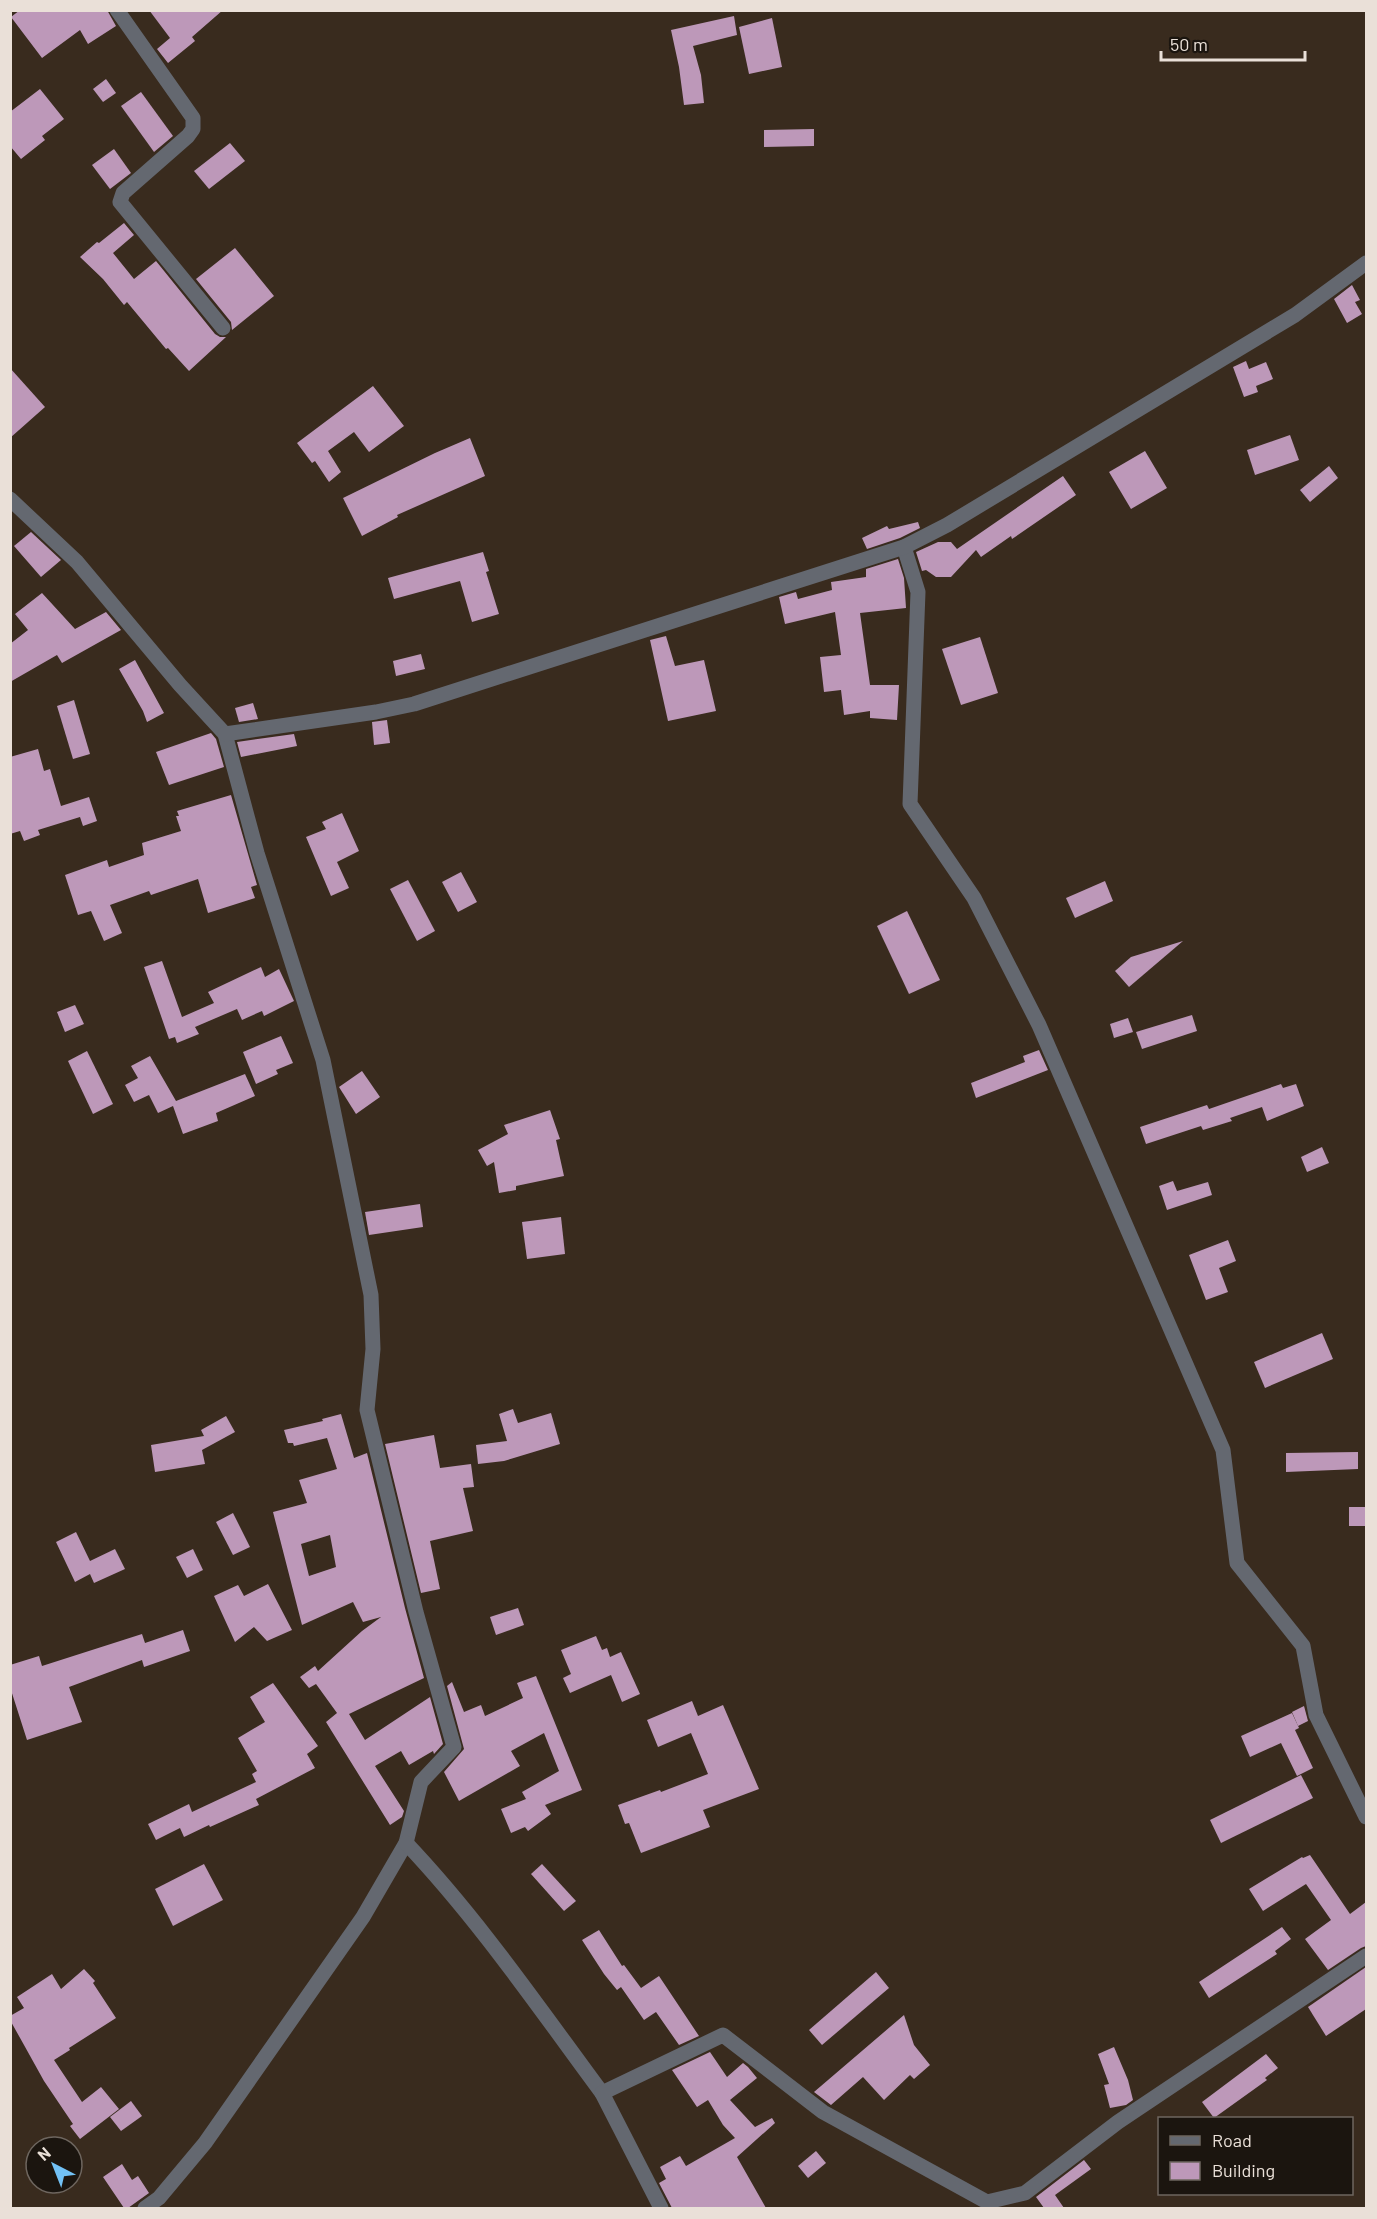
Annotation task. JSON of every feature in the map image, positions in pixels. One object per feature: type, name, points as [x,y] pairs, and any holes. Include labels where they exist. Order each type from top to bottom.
[{"type":"street","points":[[117,10],[193,118],[192,129],[188,136],[123,192],[120,202],[223,328]]},
{"type":"street","points":[[225,734],[376,712],[414,704],[904,547],[947,525],[1219,362],[1295,315],[1366,263]]},
{"type":"street","points":[[10,499],[77,562],[180,685],[225,734],[256,853],[323,1060],[371,1295],[373,1349],[367,1410],[416,1612],[454,1747],[421,1782],[406,1844],[363,1917],[205,2143],[159,2198],[146,2208]]},
{"type":"street","points":[[904,547],[918,592],[910,804],[974,898],[1039,1025],[1223,1450],[1237,1563],[1303,1646],[1316,1715],[1366,1817]]},
{"type":"street","points":[[406,1844],[438,1878],[499,1952],[602,2093],[661,2208]]},
{"type":"street","points":[[602,2093],[723,2036],[824,2112],[987,2202],[1025,2193],[1118,2122],[1366,1956]]},
{"type":"building","points":[[20,10],[107,10],[116,26],[88,44],[80,30],[42,58],[11,17]]},
{"type":"building","points":[[149,10],[223,10],[192,37],[195,41],[168,63],[157,49],[170,38]]},
{"type":"building","points":[[734,16],[737,35],[693,46],[701,75],[704,103],[684,105],[671,30]]},
{"type":"building","points":[[772,18],[782,67],[749,74],[739,27]]},
{"type":"building","points":[[106,79],[116,93],[103,102],[93,89]]},
{"type":"building","points":[[40,89],[64,119],[42,136],[45,140],[21,159],[10,146],[10,112]]},
{"type":"building","points":[[141,92],[173,136],[154,152],[121,106]]},
{"type":"building","points":[[814,129],[814,146],[764,147],[764,130]]},
{"type":"building","points":[[230,143],[245,161],[209,189],[194,171]]},
{"type":"building","points":[[114,149],[131,173],[110,189],[92,165]]},
{"type":"building","points":[[124,223],[134,235],[113,253],[134,279],[156,261],[215,334],[226,337],[189,371],[168,348],[166,349],[127,302],[124,305],[103,279],[80,257]]},
{"type":"building","points":[[235,248],[274,296],[232,330],[231,322],[196,279]]},
{"type":"building","points":[[1352,285],[1360,300],[1355,302],[1362,314],[1347,323],[1334,299]]},
{"type":"building","points":[[1246,361],[1249,369],[1266,362],[1273,379],[1256,386],[1258,392],[1244,397],[1233,367]]},
{"type":"building","points":[[10,368],[45,407],[10,438]]},
{"type":"building","points":[[373,386],[404,426],[369,452],[354,432],[328,451],[341,472],[329,482],[315,461],[312,463],[297,443]]},
{"type":"building","points":[[1290,435],[1299,460],[1255,475],[1247,450]]},
{"type":"building","points":[[470,438],[485,476],[397,515],[398,517],[362,536],[343,498]]},
{"type":"building","points":[[1145,451],[1167,488],[1131,509],[1109,472]]},
{"type":"building","points":[[1329,466],[1338,478],[1310,502],[1300,490]]},
{"type":"building","points":[[1063,476],[1076,495],[1012,539],[1011,536],[981,557],[976,550],[951,577],[936,577],[926,570],[922,571],[916,552],[938,542],[951,542],[957,549]]},
{"type":"building","points":[[918,522],[920,528],[900,538],[867,549],[862,538],[887,526],[889,529]]},
{"type":"building","points":[[31,532],[61,560],[41,577],[14,546]]},
{"type":"building","points":[[483,552],[489,571],[486,572],[499,614],[472,622],[460,581],[394,599],[388,578]]},
{"type":"building","points":[[898,559],[904,578],[906,608],[860,613],[870,685],[899,685],[897,720],[870,718],[870,711],[844,715],[841,690],[824,692],[820,657],[841,655],[835,612],[785,624],[779,597],[796,592],[798,599],[832,590],[831,582],[866,577],[866,569]]},
{"type":"building","points":[[42,593],[75,629],[106,612],[121,630],[62,663],[57,655],[10,682],[10,644],[28,630],[15,614]]},
{"type":"building","points":[[666,636],[675,666],[704,660],[716,711],[668,721],[650,640]]},
{"type":"building","points":[[980,637],[998,693],[961,705],[942,649]]},
{"type":"building","points":[[421,654],[425,669],[396,676],[393,661]]},
{"type":"building","points":[[135,660],[164,713],[147,722],[119,669]]},
{"type":"building","points":[[74,700],[90,754],[73,759],[57,706]]},
{"type":"building","points":[[253,703],[258,719],[239,722],[235,708]]},
{"type":"building","points":[[387,720],[390,743],[374,745],[372,722]]},
{"type":"building","points":[[211,733],[216,739],[224,767],[169,785],[156,752]]},
{"type":"building","points":[[294,734],[297,746],[241,757],[237,742]]},
{"type":"building","points":[[38,749],[44,771],[50,769],[61,806],[89,797],[97,821],[83,826],[80,817],[38,830],[40,835],[24,841],[20,831],[10,834],[10,757]]},
{"type":"building","points":[[231,795],[257,885],[251,887],[255,898],[208,913],[198,879],[151,895],[149,891],[110,905],[122,933],[104,941],[91,911],[78,915],[65,875],[107,860],[109,867],[144,855],[142,843],[181,831],[176,816],[179,816],[177,811]]},
{"type":"building","points":[[342,813],[359,851],[337,862],[349,888],[331,896],[306,837],[326,829],[322,822]]},
{"type":"building","points":[[461,872],[477,902],[458,912],[442,882]]},
{"type":"building","points":[[408,880],[435,931],[417,941],[390,889]]},
{"type":"building","points":[[1105,881],[1113,901],[1075,918],[1066,898]]},
{"type":"building","points":[[907,911],[940,980],[909,994],[877,926]]},
{"type":"building","points":[[1183,941],[1129,987],[1115,971],[1131,957]]},
{"type":"building","points":[[162,961],[182,1017],[214,1003],[208,992],[261,967],[265,977],[279,969],[294,1001],[264,1016],[262,1011],[242,1020],[237,1009],[195,1027],[199,1034],[177,1043],[175,1037],[169,1039],[144,967]]},
{"type":"building","points":[[75,1005],[84,1024],[65,1032],[57,1012]]},
{"type":"building","points":[[1192,1015],[1197,1031],[1142,1049],[1136,1032]]},
{"type":"building","points":[[1128,1018],[1133,1032],[1114,1038],[1110,1024]]},
{"type":"building","points":[[281,1036],[293,1063],[276,1070],[278,1074],[256,1084],[243,1052]]},
{"type":"building","points":[[1039,1050],[1048,1070],[976,1098],[971,1083],[1025,1062],[1023,1056]]},
{"type":"building","points":[[87,1051],[113,1104],[93,1114],[68,1061]]},
{"type":"building","points":[[150,1056],[176,1101],[245,1074],[255,1096],[216,1113],[218,1121],[183,1134],[173,1106],[158,1113],[149,1095],[134,1102],[125,1085],[138,1078],[131,1066]]},
{"type":"building","points":[[362,1071],[380,1097],[356,1114],[339,1087]]},
{"type":"building","points":[[1281,1084],[1283,1088],[1296,1084],[1304,1106],[1267,1121],[1262,1107],[1230,1118],[1232,1121],[1203,1130],[1201,1126],[1146,1144],[1140,1127],[1207,1105],[1209,1109]]},
{"type":"building","points":[[550,1110],[560,1139],[556,1140],[564,1176],[516,1186],[516,1190],[499,1193],[494,1162],[487,1166],[478,1150],[508,1134],[504,1125]]},
{"type":"building","points":[[1322,1147],[1329,1163],[1307,1172],[1301,1157]]},
{"type":"building","points":[[1173,1181],[1177,1191],[1208,1182],[1212,1195],[1167,1210],[1159,1186]]},
{"type":"building","points":[[420,1204],[423,1227],[369,1235],[365,1212]]},
{"type":"building","points":[[561,1217],[565,1254],[527,1259],[522,1222]]},
{"type":"building","points":[[1228,1240],[1236,1261],[1219,1268],[1228,1292],[1206,1300],[1189,1255]]},
{"type":"building","points":[[1322,1333],[1333,1359],[1265,1388],[1254,1362]]},
{"type":"building","points":[[513,1409],[518,1423],[551,1413],[560,1444],[504,1461],[478,1464],[476,1445],[507,1441],[499,1414]]},
{"type":"building","points":[[341,1414],[354,1458],[367,1453],[424,1678],[349,1714],[365,1740],[430,1697],[443,1744],[434,1754],[433,1751],[409,1765],[401,1751],[375,1766],[404,1811],[402,1817],[390,1825],[326,1722],[337,1713],[316,1684],[309,1688],[300,1677],[315,1666],[318,1671],[381,1617],[363,1622],[353,1602],[302,1625],[273,1512],[307,1503],[299,1480],[337,1469],[327,1438],[294,1446],[293,1443],[288,1443],[284,1430],[323,1421],[322,1419]],"holes":[[[330,1535],[336,1567],[309,1576],[301,1544]]]},
{"type":"building","points":[[226,1416],[235,1432],[202,1450],[205,1464],[155,1472],[151,1445],[204,1436],[201,1430]]},
{"type":"building","points":[[434,1435],[440,1468],[471,1464],[474,1487],[463,1488],[473,1531],[430,1541],[440,1589],[421,1593],[385,1444]]},
{"type":"building","points":[[1358,1452],[1358,1469],[1286,1472],[1286,1453]]},
{"type":"building","points":[[1349,1507],[1366,1507],[1366,1526],[1349,1526]]},
{"type":"building","points":[[233,1513],[250,1547],[233,1555],[216,1522]]},
{"type":"building","points":[[76,1532],[90,1561],[115,1549],[125,1569],[94,1583],[90,1574],[75,1582],[56,1542]]},
{"type":"building","points":[[193,1549],[203,1570],[187,1578],[176,1557]]},
{"type":"building","points":[[268,1584],[292,1630],[267,1641],[254,1627],[235,1642],[214,1596],[238,1585],[244,1596]]},
{"type":"building","points":[[518,1608],[524,1625],[496,1635],[490,1617]]},
{"type":"building","points":[[183,1630],[190,1651],[144,1667],[142,1660],[69,1687],[82,1722],[27,1740],[10,1687],[10,1665],[39,1656],[42,1666],[142,1634],[145,1643]]},
{"type":"building","points":[[596,1636],[602,1650],[607,1648],[610,1657],[621,1652],[640,1694],[622,1702],[611,1675],[570,1693],[563,1678],[571,1674],[561,1650]]},
{"type":"building","points":[[536,1676],[582,1790],[545,1805],[551,1814],[528,1831],[525,1827],[511,1833],[501,1809],[526,1799],[522,1792],[559,1771],[544,1733],[511,1751],[520,1766],[459,1801],[444,1772],[464,1749],[447,1686],[452,1682],[464,1712],[481,1705],[485,1716],[523,1698],[517,1683]]},
{"type":"building","points":[[273,1683],[318,1746],[307,1754],[315,1768],[256,1799],[259,1805],[184,1837],[180,1828],[156,1840],[148,1824],[189,1804],[192,1812],[256,1782],[252,1774],[257,1771],[238,1738],[265,1722],[250,1697]]},
{"type":"building","points":[[692,1701],[698,1716],[723,1705],[759,1789],[703,1810],[710,1827],[641,1853],[629,1823],[625,1824],[618,1805],[708,1774],[691,1733],[658,1747],[647,1720]]},
{"type":"building","points":[[1304,1706],[1308,1721],[1298,1726],[1292,1712]]},
{"type":"building","points":[[1292,1713],[1299,1728],[1295,1730],[1313,1768],[1297,1776],[1281,1743],[1250,1757],[1241,1736]]},
{"type":"building","points":[[1301,1775],[1313,1798],[1221,1843],[1210,1820]]},
{"type":"building","points":[[1310,1855],[1350,1914],[1366,1902],[1366,1946],[1328,1970],[1305,1939],[1331,1920],[1306,1884],[1263,1911],[1249,1889],[1302,1857]]},
{"type":"building","points":[[204,1864],[223,1900],[173,1926],[155,1889]]},
{"type":"building","points":[[542,1864],[576,1901],[564,1911],[531,1874]]},
{"type":"building","points":[[1282,1927],[1291,1939],[1275,1951],[1277,1954],[1209,1998],[1199,1982]]},
{"type":"building","points":[[599,1930],[622,1966],[624,1965],[641,1988],[659,1976],[699,2036],[679,2045],[656,2012],[644,2020],[621,1987],[617,1990],[604,1974],[582,1940]]},
{"type":"building","points":[[1366,1967],[1366,2009],[1326,2036],[1308,2007]]},
{"type":"building","points":[[84,1969],[95,1981],[93,1983],[116,2018],[54,2060],[82,2102],[101,2087],[119,2109],[84,2136],[77,2135],[70,2126],[73,2124],[44,2081],[10,2020],[10,2016],[24,2008],[17,1997],[52,1974],[61,1989]]},
{"type":"building","points":[[876,1972],[889,1988],[822,2045],[809,2030]]},
{"type":"building","points":[[904,2015],[914,2045],[930,2065],[914,2079],[910,2075],[884,2100],[863,2077],[831,2105],[814,2092]]},
{"type":"building","points":[[1114,2047],[1128,2080],[1133,2100],[1126,2105],[1110,2108],[1104,2085],[1109,2084],[1098,2054]]},
{"type":"building","points":[[710,2052],[727,2077],[743,2063],[748,2067],[757,2078],[730,2100],[755,2127],[772,2118],[775,2123],[737,2157],[766,2208],[672,2208],[659,2183],[666,2179],[660,2167],[680,2156],[686,2166],[735,2138],[723,2125],[708,2100],[697,2107],[672,2070]]},
{"type":"building","points":[[1266,2054],[1278,2068],[1265,2078],[1267,2080],[1215,2117],[1202,2102]]},
{"type":"building","points":[[131,2101],[142,2116],[121,2131],[110,2117]]},
{"type":"building","points":[[816,2151],[826,2163],[808,2178],[798,2166]]},
{"type":"building","points":[[1084,2160],[1091,2169],[1055,2195],[1064,2208],[1044,2208],[1036,2197]]},
{"type":"building","points":[[122,2164],[132,2180],[138,2176],[149,2193],[128,2208],[124,2208],[103,2177]]}]
